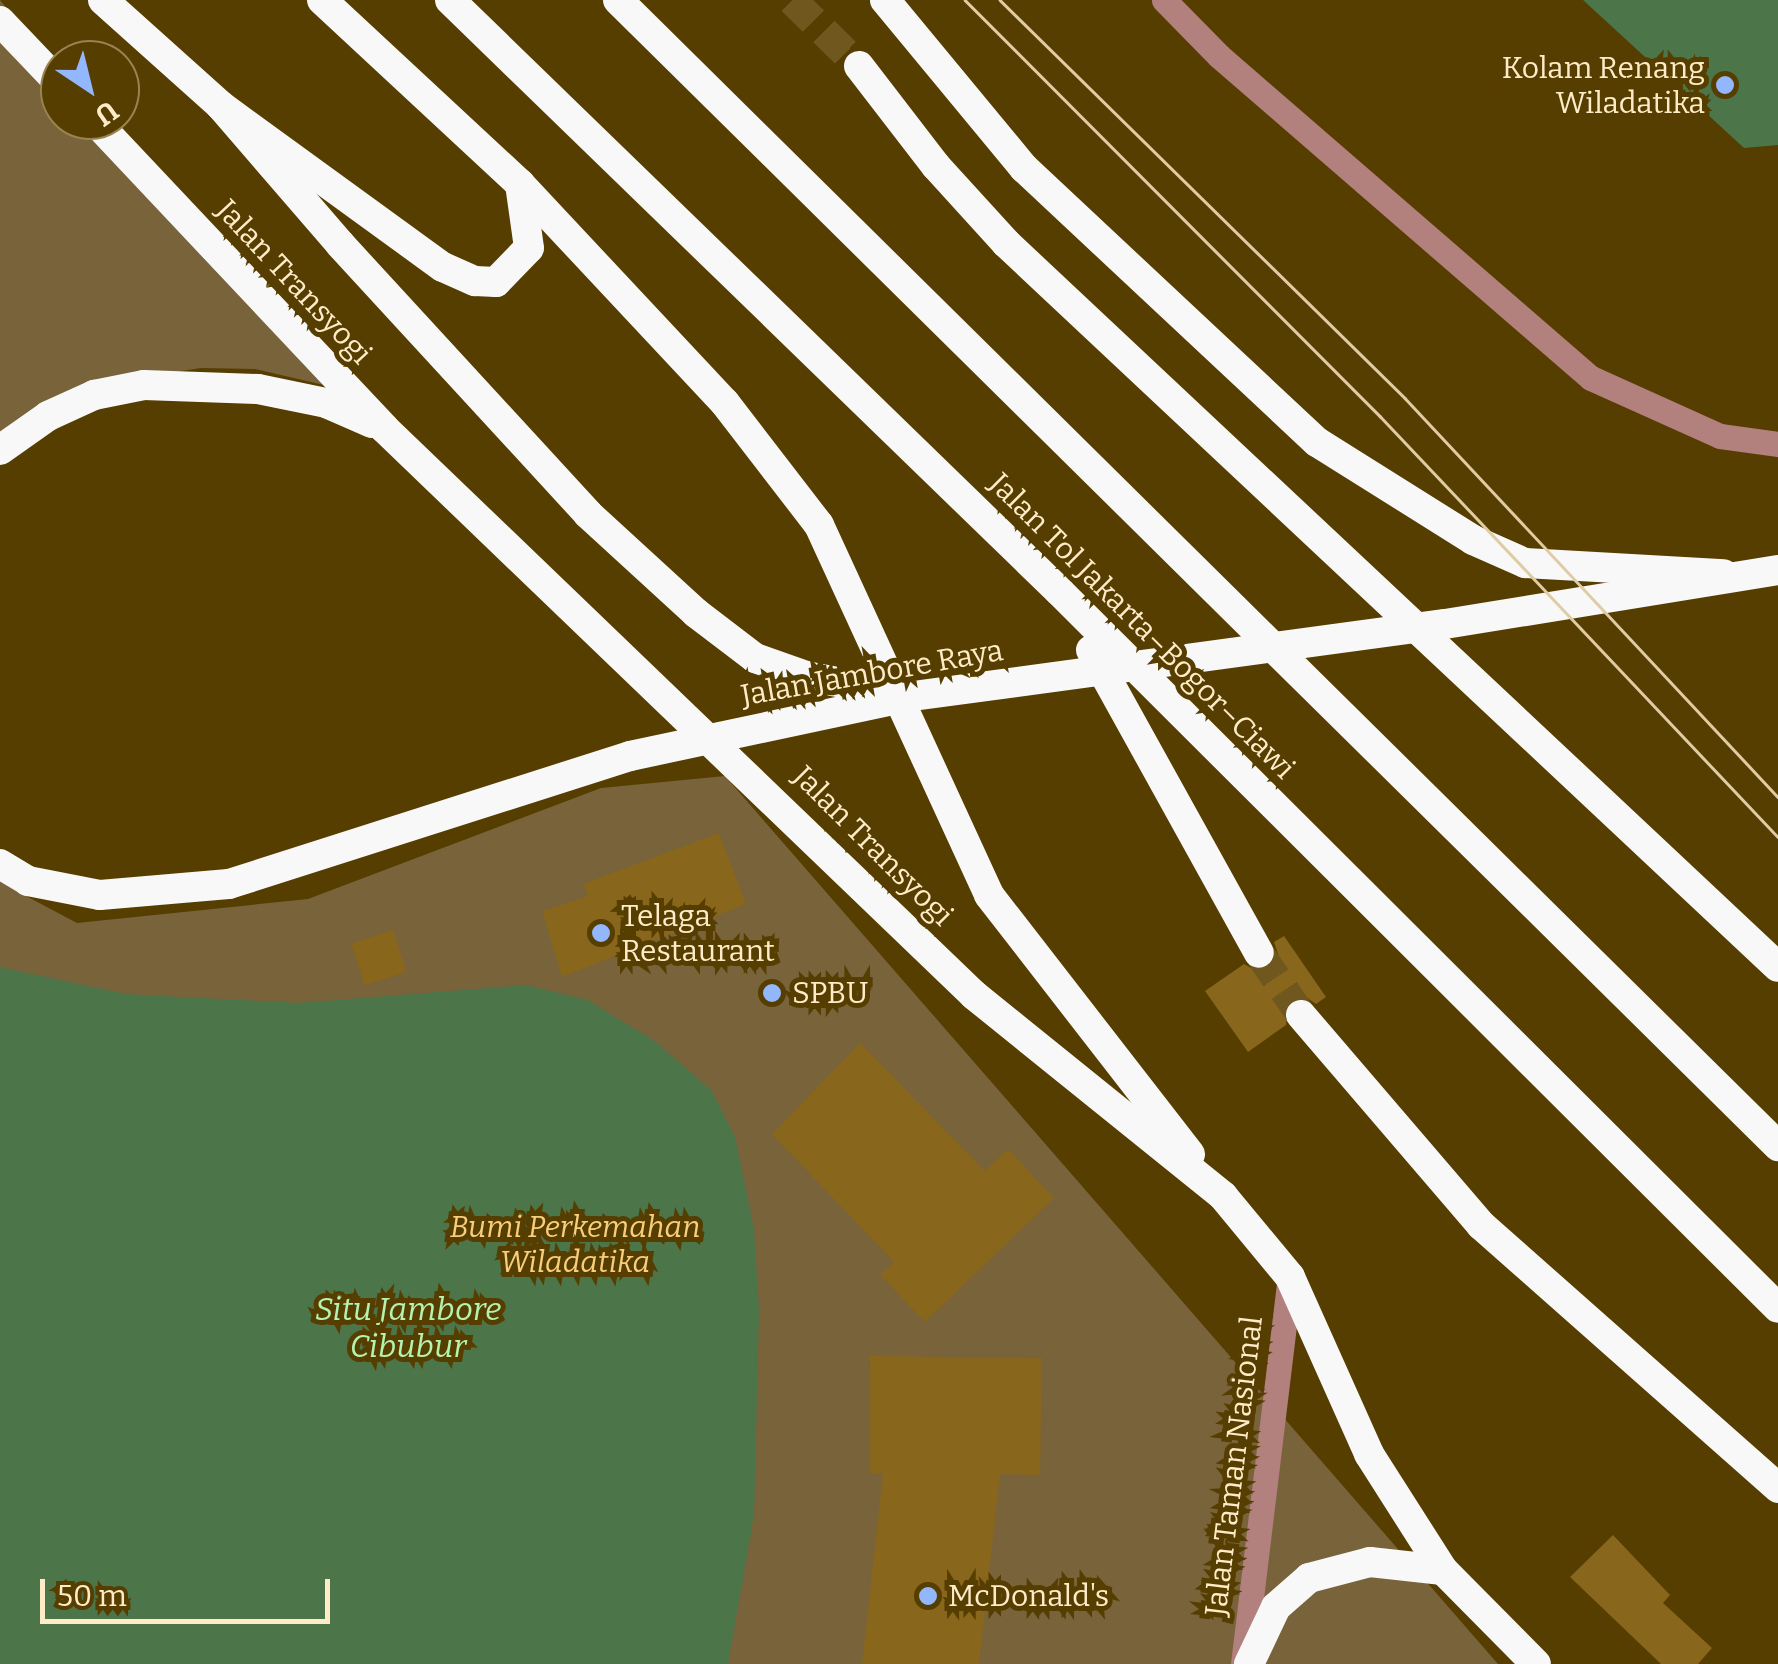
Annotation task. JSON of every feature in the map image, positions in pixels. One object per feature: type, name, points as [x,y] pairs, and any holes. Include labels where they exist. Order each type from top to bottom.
[{"type":"highway","name":"Jalan Transyogi","points":[[103,0],[221,106],[340,244],[588,514],[696,613],[755,658],[806,676],[913,696]]},
{"type":"highway","points":[[322,0],[520,184],[725,402],[819,525],[989,896],[1223,1196]]},
{"type":"highway","name":"Jalan Tol Jakarta–Bogor–Ciawi","points":[[450,0],[1059,591],[1778,1308]]},
{"type":"highway","points":[[618,0],[1778,1146]]},
{"type":"highway","points":[[885,0],[1024,168],[1317,442],[1440,521],[1526,563],[1724,574]]},
{"type":"highway","points":[[0,21],[40,63]]},
{"type":"highway","points":[[860,66],[936,166],[1006,243],[1778,967]]},
{"type":"highway","points":[[221,106],[443,268],[476,281],[496,282],[529,248],[520,184]]},
{"type":"highway","name":"Jalan Transyogi","points":[[113,140],[384,428],[974,994],[1223,1196],[1290,1277],[1369,1454],[1443,1570],[1536,1664]]},
{"type":"highway","points":[[0,450],[48,416],[94,396],[144,385],[258,389],[326,403],[384,428]]},
{"type":"highway","name":"Jalan Jambore Raya","points":[[0,864],[28,880],[100,895],[229,884],[630,756],[913,696],[1446,624],[1724,574],[1778,570]]},
{"type":"highway","points":[[1059,591],[1259,953]]},
{"type":"highway","points":[[1300,1015],[1481,1225],[1778,1488]]},
{"type":"highway","points":[[1246,1664],[1276,1607],[1310,1578],[1370,1562],[1443,1570]]},
{"type":"street","points":[[1164,0],[1219,56],[1590,378],[1720,436],[1778,444]]},
{"type":"street","name":"Jalan Taman Nasional","points":[[1246,1664],[1290,1277]]},
{"type":"green space","points":[[0,0],[40,51],[40,140],[114,140],[350,391],[255,369],[201,368],[109,382],[0,436]]},
{"type":"green space","name":"Bumi Perkemahan Wiladatika","points":[[725,776],[1498,1664],[0,1664],[0,871],[28,897],[77,923],[308,899],[601,788]]},
{"type":"water","name":"Kolam Renang Wiladatika","points":[[1583,0],[1778,0],[1778,145],[1744,148]]},
{"type":"water","name":"Situ Jambore Cibubur","points":[[0,967],[125,994],[299,1003],[526,985],[588,1000],[656,1042],[712,1091],[735,1137],[754,1229],[759,1311],[754,1515],[728,1664],[0,1664]]},
{"type":"building","points":[[719,833],[746,904],[562,977],[542,911],[588,896],[583,884]]},
{"type":"building","points":[[393,930],[407,972],[365,985],[351,944]]},
{"type":"building","points":[[1284,936],[1326,997],[1316,1004],[1306,997],[1290,1000],[1286,1025],[1248,1052],[1205,991],[1244,964],[1258,972],[1269,969],[1278,954],[1274,942]]},
{"type":"building","points":[[860,1043],[985,1171],[1008,1149],[1054,1198],[925,1322],[880,1275],[894,1262],[772,1134]]},
{"type":"building","points":[[870,1356],[1042,1358],[1040,1475],[1000,1474],[979,1664],[862,1664],[883,1473],[869,1473]]},
{"type":"building","points":[[1613,1535],[1670,1595],[1663,1603],[1712,1648],[1698,1664],[1661,1664],[1570,1577]]},
{"type":"tunnel","points":[[792,0],[859,66]]},
{"type":"tunnel","points":[[1259,953],[1301,1015]]},
{"type":"tram line","points":[[965,0],[1380,416],[1778,837]]},
{"type":"tram line","points":[[1000,0],[1405,398],[1778,797]]},
{"type":"place","name":"Kolam Renang Wiladatika","points":[[1725,85]]},
{"type":"place","name":"Telaga Restaurant","points":[[601,933]]},
{"type":"place","name":"SPBU","points":[[772,993]]},
{"type":"place","name":"McDonald's","points":[[928,1596]]}]
